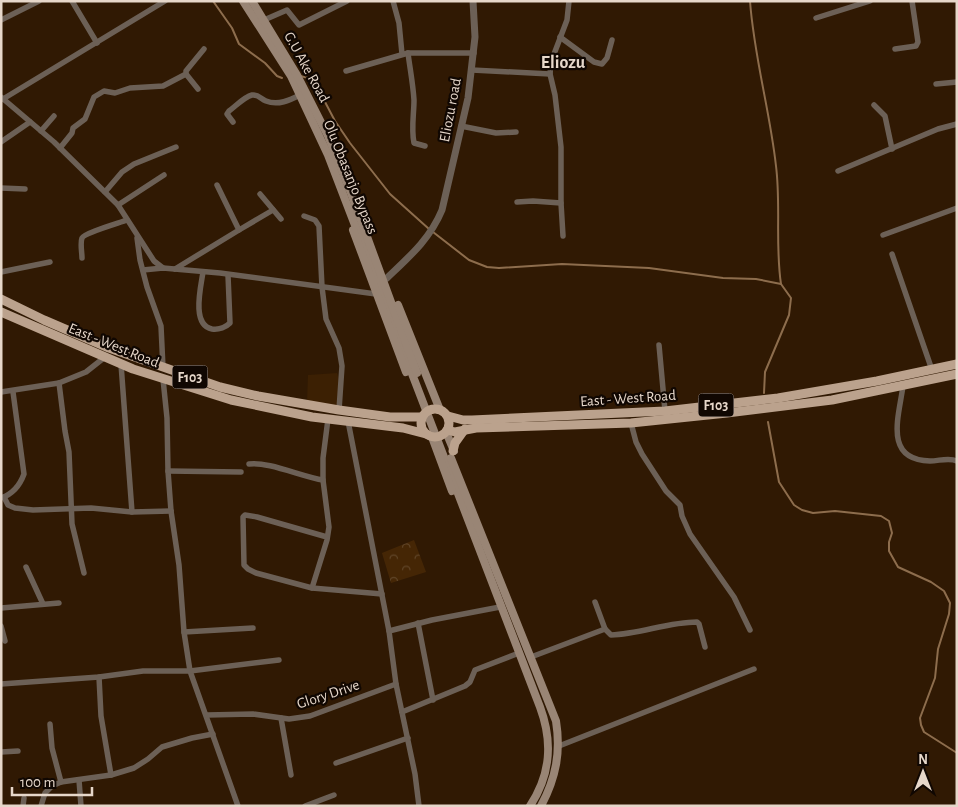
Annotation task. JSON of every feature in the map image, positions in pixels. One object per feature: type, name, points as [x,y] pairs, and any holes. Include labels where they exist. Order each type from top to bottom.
[{"type":"main road","name":"Olu Obasanjo Bypass","points":[[243,1],[280,58],[348,194]]},
{"type":"main road","name":"G.U Ake Road","points":[[252,1],[297,75],[320,119],[509,616]]},
{"type":"main road","points":[[348,194],[370,233],[440,410]]},
{"type":"main road","points":[[348,194],[356,240],[423,416],[421,426],[429,436],[491,591],[500,607],[509,616],[531,657],[556,721],[558,746],[554,778],[541,806]]},
{"type":"main road","name":"East - West Road","points":[[1,299],[81,336],[163,368],[220,387],[258,396],[338,410],[390,417],[423,416]]},
{"type":"main road","name":"East - West Road","points":[[2,314],[121,364],[231,400],[328,419],[403,428],[429,436]]},
{"type":"main road","name":"East - West Road","points":[[448,416],[472,420],[665,411],[778,398],[877,382],[957,364]]},
{"type":"main road","name":"East - West Road","points":[[447,431],[631,423],[727,413],[832,400],[957,374]]},
{"type":"main road","name":"F103","points":[[423,416],[429,411],[440,410],[448,416]]},
{"type":"main road","points":[[448,416],[449,424],[447,431],[498,565],[519,653],[545,720],[549,746],[546,771],[542,785],[530,806]]},
{"type":"main road","points":[[454,450],[455,443],[465,429]]},
{"type":"main road","name":"F103","points":[[429,436],[441,436],[447,431]]},
{"type":"street","points":[[1,20],[38,1]]},
{"type":"street","points":[[72,1],[97,43]]},
{"type":"street","points":[[163,268],[154,261],[118,205],[60,148],[2,98],[165,1]]},
{"type":"street","points":[[264,20],[287,10],[299,25],[347,1]]},
{"type":"street","points":[[393,1],[411,72],[414,100],[414,143],[425,146]]},
{"type":"street","name":"Eliozu road","points":[[387,278],[426,240],[437,222],[445,198],[468,98],[472,70],[475,37],[473,1]]},
{"type":"street","points":[[562,236],[561,146],[555,96],[550,74],[551,62],[567,20],[570,1]]},
{"type":"street","points":[[816,18],[870,1]]},
{"type":"street","points":[[895,49],[916,46],[918,42],[912,1]]},
{"type":"street","points":[[560,37],[594,62],[602,64],[607,58],[612,40]]},
{"type":"street","points":[[60,148],[72,133],[73,128],[85,119],[94,97],[98,94],[104,91],[115,93],[138,87],[163,86],[186,74],[186,71],[204,50]]},
{"type":"street","points":[[346,70],[405,54],[474,53]]},
{"type":"street","points":[[472,70],[550,74]]},
{"type":"street","points":[[186,74],[198,90]]},
{"type":"street","points":[[936,84],[957,82]]},
{"type":"street","points":[[233,122],[227,114],[229,111],[252,95],[275,102],[288,102],[300,95]]},
{"type":"street","points":[[874,105],[884,116],[892,149]]},
{"type":"street","points":[[41,131],[54,116]]},
{"type":"street","points":[[1,142],[30,122]]},
{"type":"street","points":[[838,171],[938,129],[957,124]]},
{"type":"street","points":[[461,126],[496,133],[516,132]]},
{"type":"street","points":[[105,192],[122,172],[134,164],[176,147]]},
{"type":"street","points":[[118,205],[164,175]]},
{"type":"street","points":[[217,185],[239,230]]},
{"type":"street","points":[[1,188],[25,189]]},
{"type":"street","points":[[260,194],[281,219]]},
{"type":"street","points":[[518,202],[561,203]]},
{"type":"street","points":[[882,235],[957,208]]},
{"type":"street","points":[[174,270],[273,210]]},
{"type":"street","points":[[304,216],[315,220],[319,226],[322,287],[326,319],[339,348],[342,366],[338,410]]},
{"type":"street","points":[[82,258],[82,237],[127,220]]},
{"type":"street","points":[[137,236],[140,260],[147,287],[161,326],[163,368]]},
{"type":"street","points":[[892,254],[932,370]]},
{"type":"street","points":[[1,272],[50,262]]},
{"type":"street","points":[[143,270],[163,268],[203,272],[376,294]]},
{"type":"street","points":[[203,272],[199,304],[200,317],[206,326],[214,329],[224,327],[230,322],[228,275]]},
{"type":"street","points":[[659,345],[665,411]]},
{"type":"street","points":[[1,392],[13,392],[59,383],[86,372],[105,357]]},
{"type":"street","points":[[121,364],[132,512]]},
{"type":"street","points":[[163,379],[168,418],[168,471],[171,511],[179,565],[184,632],[190,670],[207,715],[236,805]]},
{"type":"street","points":[[59,383],[69,452],[72,524],[77,538],[84,573]]},
{"type":"street","points":[[903,386],[896,438],[904,452],[913,459],[931,461],[957,460]]},
{"type":"street","points":[[13,392],[24,474],[16,489],[3,498],[8,505],[14,508],[110,509],[132,512],[171,511]]},
{"type":"street","points":[[312,588],[327,537],[328,527],[323,480],[323,458],[328,419]]},
{"type":"street","points":[[348,421],[389,631],[396,684],[408,738],[419,806]]},
{"type":"street","points":[[631,423],[636,442],[642,454],[666,491],[680,505],[682,516],[690,534],[734,597],[750,630]]},
{"type":"street","points":[[249,464],[264,464],[308,478],[323,480]]},
{"type":"street","points":[[168,471],[241,472]]},
{"type":"street","points":[[327,537],[245,515],[243,517],[244,565],[248,569],[312,588],[382,594]]},
{"type":"street","points":[[26,567],[43,604]]},
{"type":"street","points":[[595,602],[605,629],[611,635],[658,626],[697,622],[705,646]]},
{"type":"street","points":[[1,608],[59,603]]},
{"type":"street","points":[[389,631],[418,623],[500,607]]},
{"type":"street","points":[[418,623],[432,700]]},
{"type":"street","points":[[1,626],[5,641]]},
{"type":"street","points":[[184,632],[253,628]]},
{"type":"street","points":[[531,657],[605,629]]},
{"type":"street","points":[[402,712],[465,686],[470,682],[475,670],[519,653]]},
{"type":"street","points":[[1,684],[99,677],[143,670],[190,670],[279,660]]},
{"type":"street","points":[[558,746],[754,669]]},
{"type":"street","points":[[99,677],[101,716],[110,775]]},
{"type":"street","name":"Glory Drive","points":[[207,715],[253,714],[289,719],[310,716],[396,684]]},
{"type":"street","points":[[281,718],[291,776]]},
{"type":"street","points":[[50,724],[52,748],[61,782]]},
{"type":"street","points":[[41,806],[45,793],[52,786],[61,782],[110,775],[134,768],[148,760],[162,748],[192,738],[213,734]]},
{"type":"street","points":[[336,763],[408,738]]},
{"type":"street","points":[[1,752],[18,751]]},
{"type":"street","points":[[79,780],[81,806]]},
{"type":"street","points":[[304,806],[334,795]]},
{"type":"street","points":[[22,806],[24,798]]},
{"type":"shaded area","points":[[337,373],[339,380],[337,407],[307,403],[308,375]]},
{"type":"green space","points":[[414,540],[426,572],[391,583],[382,553]]},
{"type":"waterway","points":[[213,1],[232,28],[239,44],[265,63],[277,76],[282,78]]},
{"type":"waterway","points":[[750,1],[755,43],[776,166],[778,255],[781,284]]},
{"type":"waterway","points":[[300,76],[313,79],[335,121],[350,143],[390,194],[429,229]]},
{"type":"waterway","points":[[433,232],[469,260],[487,267],[562,264],[649,268],[723,278],[756,279],[781,284],[791,298],[789,315],[765,372],[764,393]]},
{"type":"waterway","points":[[768,422],[779,482],[794,505],[802,510],[813,513],[835,511],[881,516],[889,521],[892,533],[889,551],[898,567],[931,582],[944,591],[950,603],[949,614],[938,649],[935,678],[920,718],[924,732],[957,753]]},
{"type":"district","name":"Eliozu","points":[[563,62]]}]
